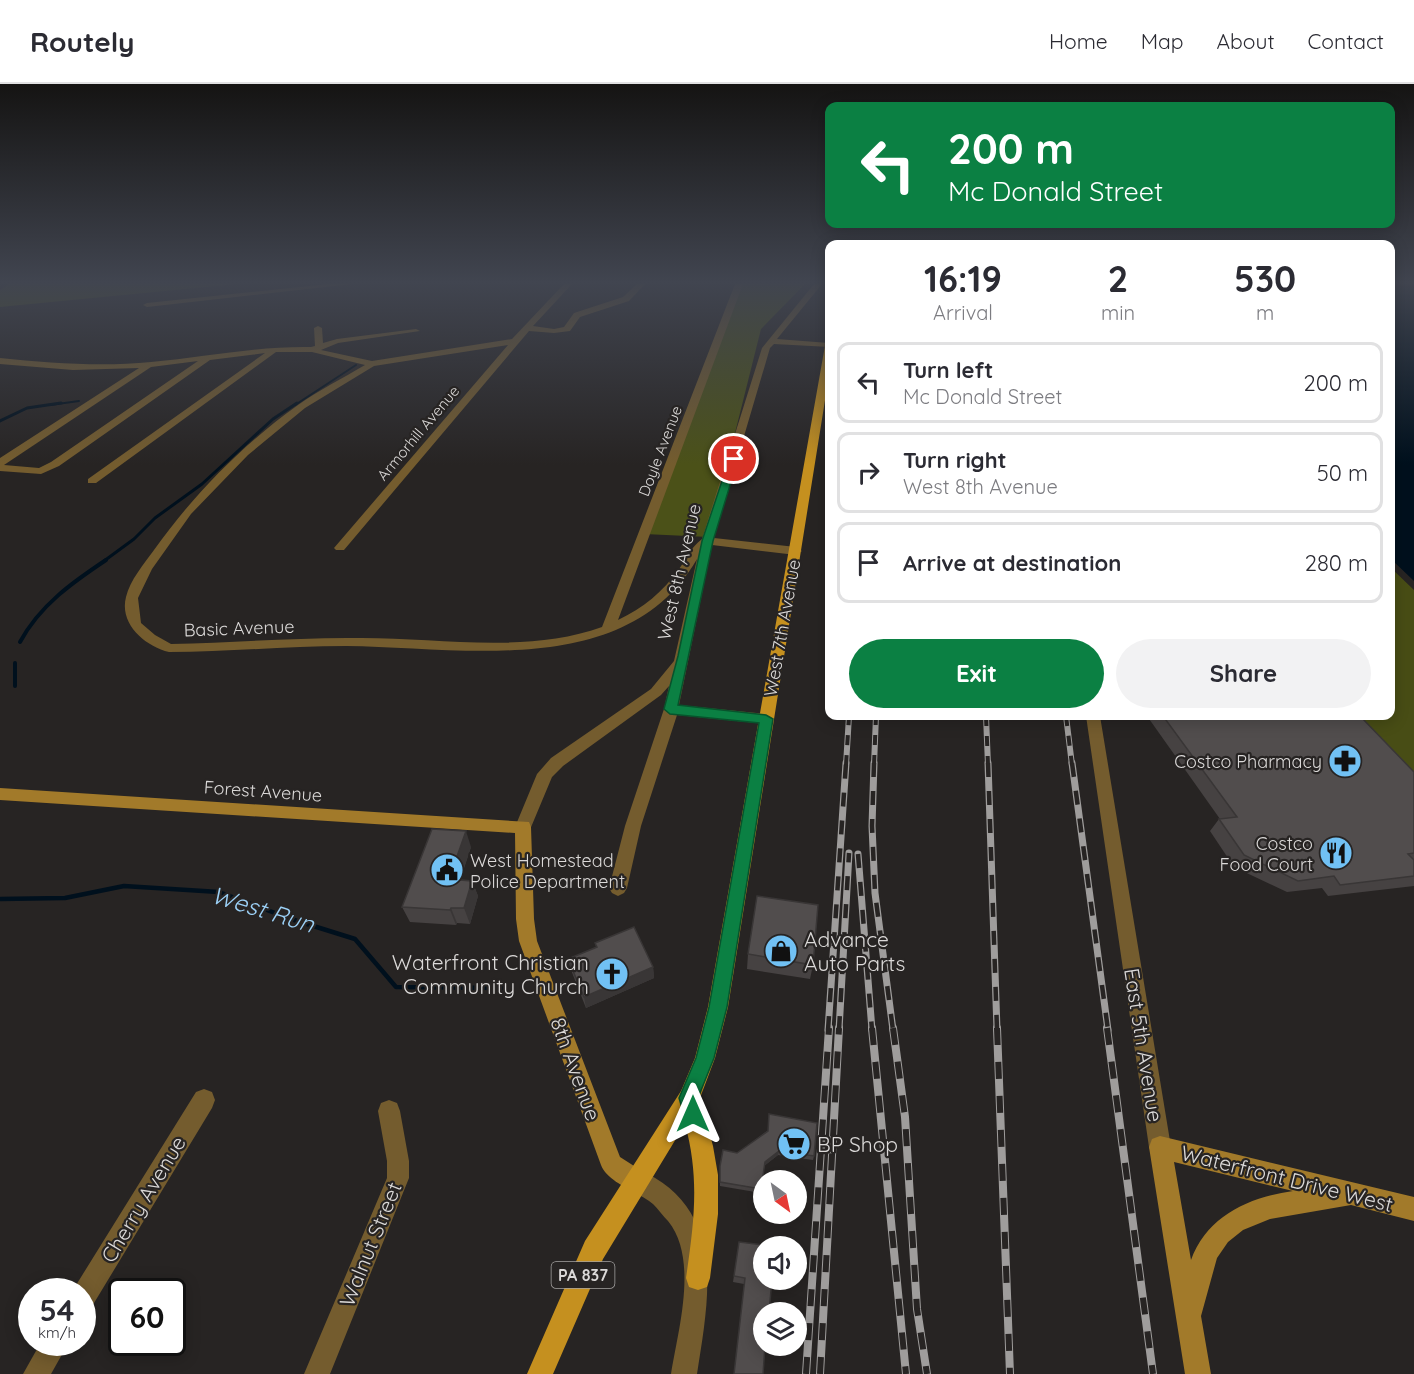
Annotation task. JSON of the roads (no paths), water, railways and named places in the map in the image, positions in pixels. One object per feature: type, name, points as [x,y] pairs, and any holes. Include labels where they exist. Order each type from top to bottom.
[{"type":"main road","name":"West 7th Avenue","points":[[637,1181],[689,1098],[705,1058],[718,1007],[825,368]]},
{"type":"main road","points":[[689,1098],[707,1176],[705,1232],[698,1278]]},
{"type":"main road","name":"PA 837","points":[[540,1374],[594,1250],[637,1181]]},
{"type":"street","points":[[316,344],[316,349]]},
{"type":"street","points":[[316,349],[329,344]]},
{"type":"street","points":[[0,361],[54,366],[150,364],[277,349],[316,349],[372,364],[496,344]]},
{"type":"street","name":"Armorhill Avenue","points":[[340,548],[513,344]]},
{"type":"street","name":"Doyle Avenue","points":[[608,628],[716,344]]},
{"type":"street","name":"West 8th Avenue","points":[[618,888],[633,826],[670,709],[684,656],[707,541],[769,344]]},
{"type":"street","points":[[92,481],[277,349]]},
{"type":"street","points":[[0,468],[41,471],[55,464],[208,358]]},
{"type":"street","points":[[0,463],[150,364]]},
{"type":"street","name":"Basic Avenue","points":[[372,364],[302,406],[273,428],[243,453],[187,512],[146,569],[132,598],[135,624],[150,638],[169,648],[337,642],[520,646],[589,635],[637,616],[664,594],[687,567],[697,549],[707,541]]},
{"type":"street","points":[[707,541],[796,551]]},
{"type":"street","name":"8th Avenue","points":[[637,1181],[612,1165],[528,941],[525,919],[523,827],[545,774],[557,762],[656,692],[672,675],[684,656]]},
{"type":"street","points":[[670,709],[766,719]]},
{"type":"street","name":"East 5th Avenue","points":[[1095,720],[1160,1147],[1198,1374]]},
{"type":"street","name":"Forest Avenue","points":[[0,794],[523,827]]},
{"type":"street","name":"Cherry Avenue","points":[[95,1278],[204,1100]]},
{"type":"street","name":"Walnut Street","points":[[317,1374],[398,1179],[398,1161],[389,1111]]},
{"type":"street","name":"Waterfront Drive West","points":[[1160,1147],[1414,1209]]},
{"type":"street","points":[[637,1181],[661,1196],[682,1221],[694,1246],[698,1278],[684,1374]]},
{"type":"street","points":[[1189,1318],[1207,1250],[1230,1224],[1254,1211],[1355,1195]]},
{"type":"street","points":[[36,1374],[47,1356]]},
{"type":"water","points":[[1395,344],[1414,344],[1414,581],[1395,563]]},
{"type":"waterway","points":[[295,405],[356,365]]},
{"type":"waterway","points":[[50,405],[79,401]]},
{"type":"waterway","points":[[0,421],[27,408],[61,403]]},
{"type":"waterway","points":[[104,561],[134,539],[155,518],[202,484],[273,419],[297,403]]},
{"type":"waterway","points":[[20,642],[37,617],[58,595],[106,560]]},
{"type":"waterway","points":[[15,663],[15,686]]},
{"type":"waterway","name":"West Run","points":[[0,899],[65,898],[124,886],[219,892],[291,919],[355,939],[396,987],[503,988]]},
{"type":"railway","points":[[846,765],[849,720]]},
{"type":"railway","points":[[874,765],[876,720]]},
{"type":"railway","points":[[986,720],[988,765]]},
{"type":"railway","points":[[1066,720],[1072,765]]},
{"type":"railway","points":[[828,1030],[846,763]]},
{"type":"railway","points":[[874,763],[872,826],[875,893],[893,1030]]},
{"type":"railway","points":[[988,763],[997,1030]]},
{"type":"railway","points":[[1072,763],[1108,1030]]},
{"type":"railway","points":[[839,1030],[849,853]]},
{"type":"railway","points":[[858,854],[872,1030]]},
{"type":"railway","points":[[806,1374],[829,1028]]},
{"type":"railway","points":[[820,1374],[839,1028]]},
{"type":"railway","points":[[872,1028],[906,1374]]},
{"type":"railway","points":[[893,1028],[905,1117],[917,1309],[927,1374]]},
{"type":"railway","points":[[997,1028],[1010,1374]]},
{"type":"railway","points":[[1107,1028],[1153,1374]]},
{"type":"place","name":"Costco Pharmacy","points":[[1345,761]]},
{"type":"place","name":"Costco Food Court","points":[[1336,853]]},
{"type":"place","name":"West Homestead Police Department","points":[[447,870]]},
{"type":"place","name":"Advance Auto Parts","points":[[781,951]]},
{"type":"place","name":"Waterfront Christian Community Church","points":[[612,974]]},
{"type":"place","name":"BP Shop","points":[[794,1144]]}]
